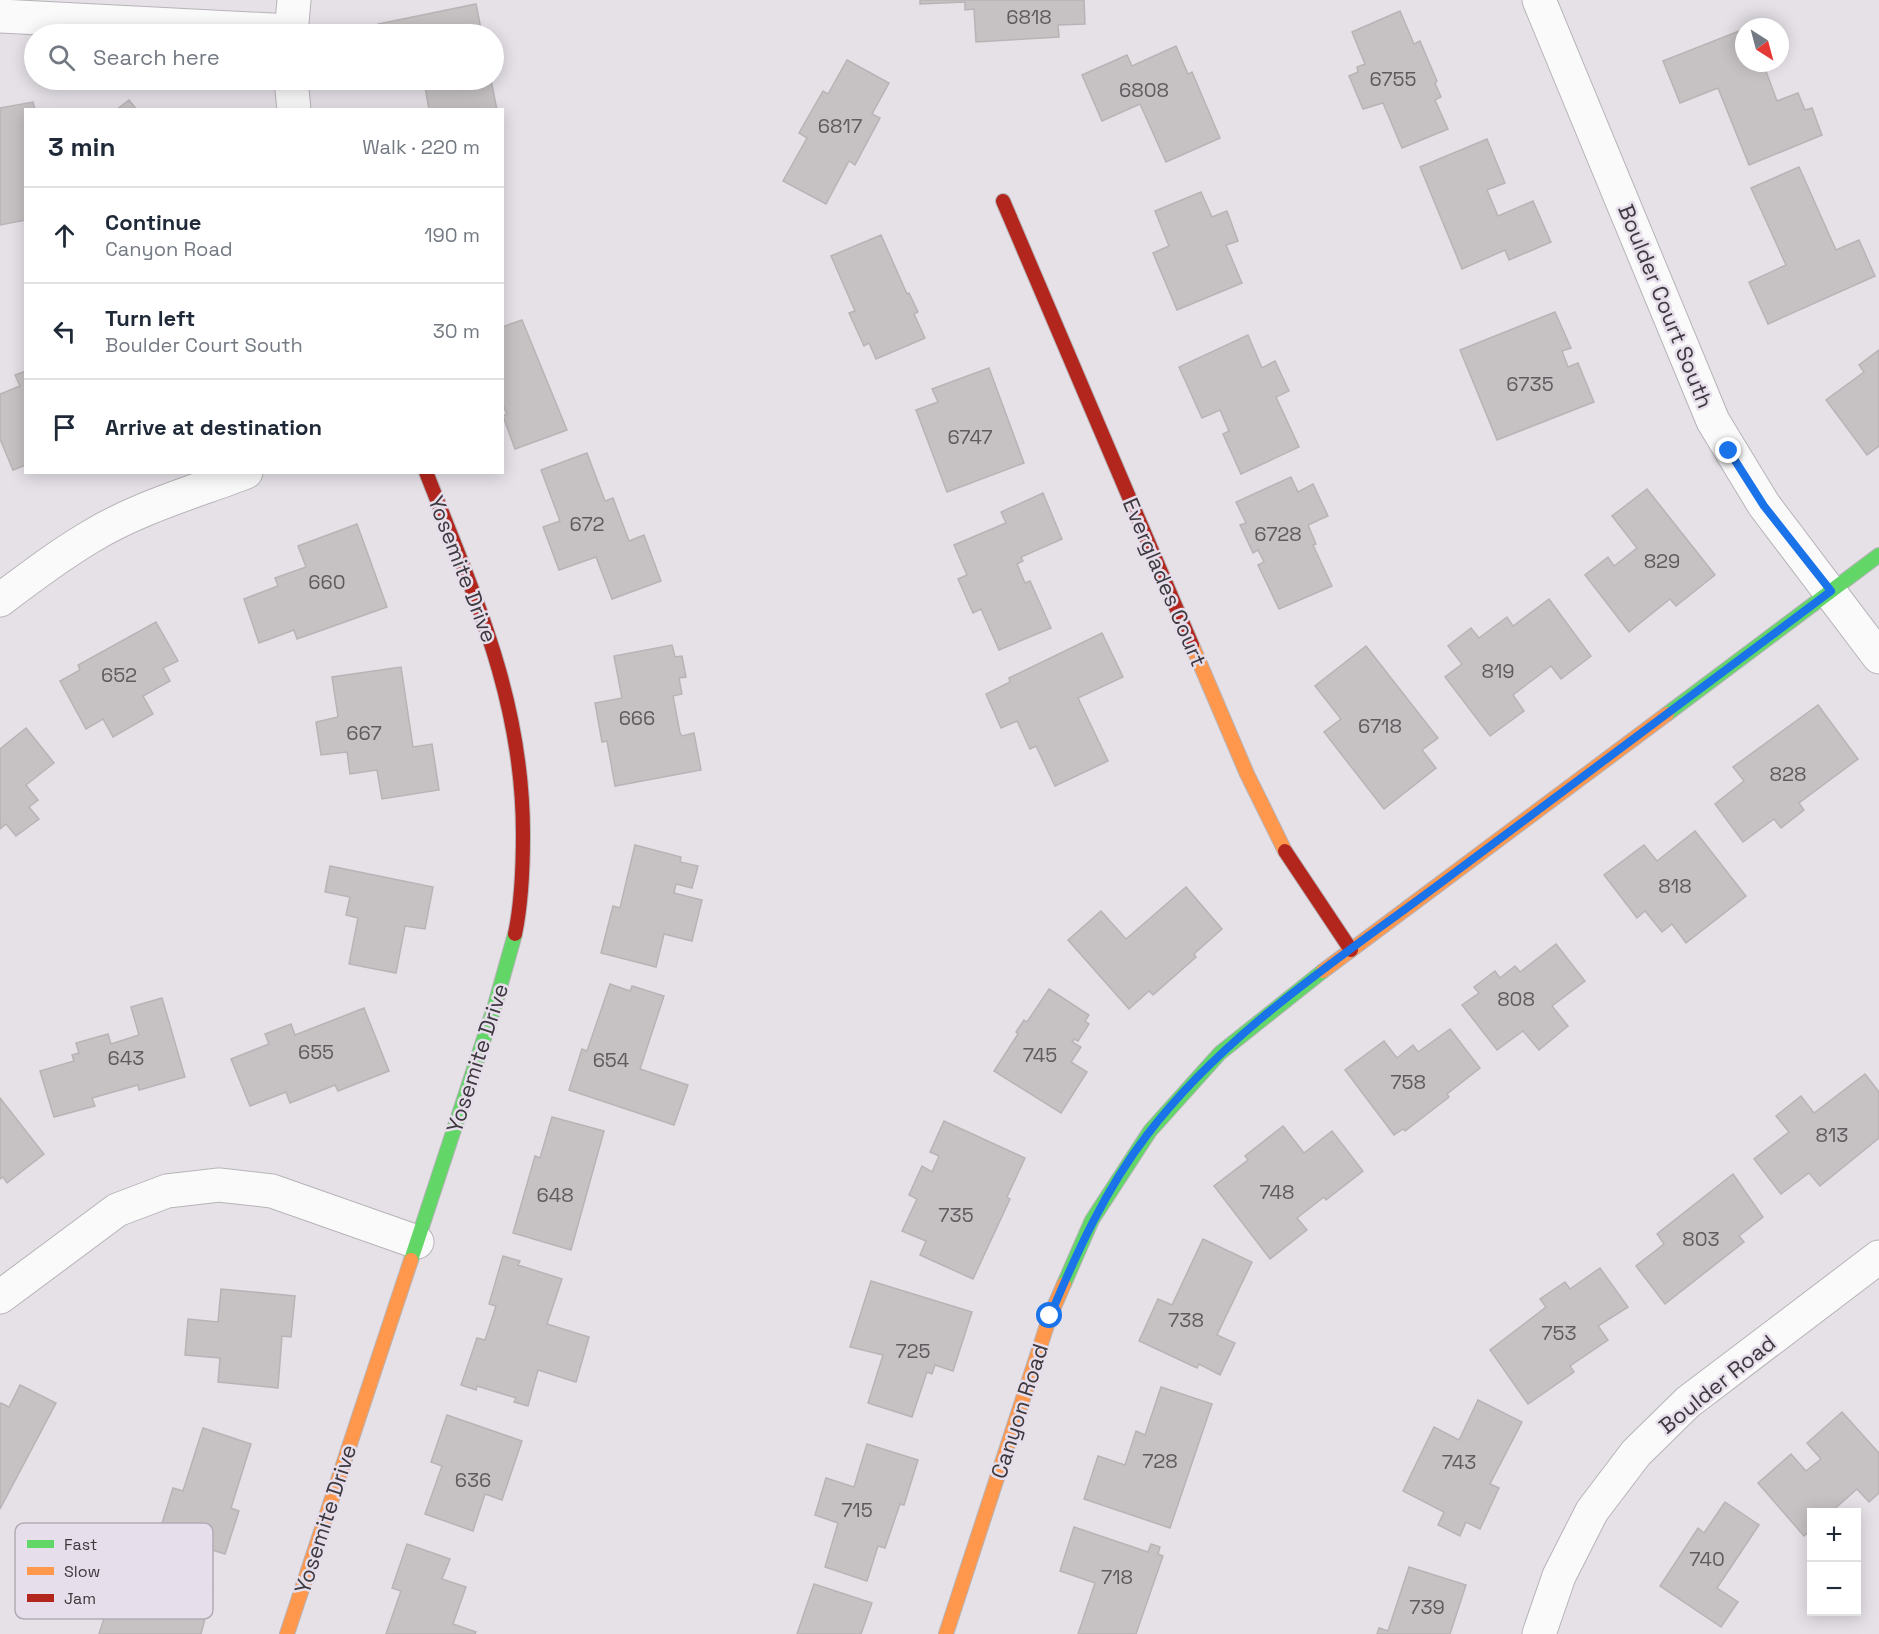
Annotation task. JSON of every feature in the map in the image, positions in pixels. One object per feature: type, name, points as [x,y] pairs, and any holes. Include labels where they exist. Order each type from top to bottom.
[{"type":"street","name":"Boulder Court South","points":[[1539,0],[1713,421],[1764,506],[1831,591]]},
{"type":"street","points":[[0,16],[292,22]]},
{"type":"street","points":[[292,90],[294,108]]},
{"type":"street","name":"Everglades Court","points":[[1003,201],[1247,774],[1284,850],[1351,950]]},
{"type":"street","points":[[0,600],[49,563],[91,536],[147,510],[241,474]]},
{"type":"street","name":"Yosemite Drive","points":[[287,1634],[495,1005],[520,906],[523,852],[521,768],[504,683],[488,633],[427,474]]},
{"type":"street","name":"Canyon Road","points":[[946,1634],[1050,1316],[1092,1220],[1129,1160],[1195,1078],[1220,1053],[1274,1008],[1879,555]]},
{"type":"street","points":[[1831,591],[1879,657]]},
{"type":"street","points":[[0,1297],[117,1210],[167,1191],[219,1185],[272,1191],[417,1242]]},
{"type":"street","name":"Boulder Road","points":[[1539,1634],[1559,1576],[1592,1511],[1636,1453],[1688,1402],[1879,1257]]},
{"type":"building","points":[[920,0],[1084,0],[1085,24],[1058,25],[1059,37],[976,42],[974,9],[965,10],[965,2],[920,4]]},
{"type":"building","points":[[476,4],[480,24],[378,24]]},
{"type":"building","points":[[1400,11],[1414,44],[1420,41],[1437,81],[1435,83],[1441,97],[1435,100],[1448,129],[1402,148],[1383,103],[1363,109],[1349,76],[1358,72],[1357,67],[1365,64],[1352,32]]},
{"type":"building","points":[[1735,33],[1735,72],[1766,72],[1777,101],[1798,93],[1805,110],[1812,108],[1822,135],[1749,165],[1718,88],[1680,103],[1663,61]]},
{"type":"building","points":[[1176,46],[1188,74],[1192,72],[1220,138],[1166,162],[1140,104],[1102,121],[1082,75],[1127,55],[1132,66]]},
{"type":"building","points":[[847,60],[889,83],[872,114],[880,118],[855,165],[849,161],[826,204],[783,181],[807,138],[799,133],[823,91],[828,94]]},
{"type":"building","points":[[426,90],[493,90],[497,108],[429,108]]},
{"type":"building","points":[[129,100],[135,108],[119,108]]},
{"type":"building","points":[[33,102],[34,108],[24,108],[24,220],[0,225],[0,108]]},
{"type":"building","points":[[1487,139],[1505,183],[1487,190],[1498,216],[1533,201],[1551,242],[1509,260],[1505,250],[1462,269],[1420,167]]},
{"type":"building","points":[[1799,167],[1836,250],[1859,240],[1875,276],[1768,324],[1749,282],[1786,265],[1751,188]]},
{"type":"building","points":[[1201,192],[1212,217],[1227,211],[1238,241],[1226,245],[1242,283],[1177,310],[1153,253],[1169,246],[1155,211]]},
{"type":"building","points":[[881,235],[907,294],[909,293],[918,312],[914,314],[925,338],[876,359],[869,343],[864,346],[849,313],[855,311],[831,256]]},
{"type":"building","points":[[1555,312],[1571,348],[1562,351],[1568,367],[1578,363],[1594,402],[1497,440],[1460,350]]},
{"type":"building","points":[[522,320],[567,430],[515,449],[504,419],[507,414],[504,407],[504,326]]},
{"type":"building","points":[[1248,335],[1262,368],[1275,361],[1289,391],[1276,397],[1299,447],[1241,474],[1223,434],[1229,431],[1220,410],[1202,418],[1179,367]]},
{"type":"building","points":[[1879,350],[1879,446],[1867,455],[1826,400],[1864,372],[1859,365]]},
{"type":"building","points":[[989,368],[1024,463],[947,492],[916,410],[938,402],[932,389]]},
{"type":"building","points":[[24,372],[24,466],[13,470],[0,439],[0,394],[20,386],[15,375]]},
{"type":"building","points":[[587,453],[605,501],[613,498],[629,541],[644,535],[661,581],[612,599],[596,557],[559,570],[543,527],[560,521],[541,470]]},
{"type":"building","points":[[1291,477],[1298,492],[1313,484],[1328,516],[1308,525],[1316,544],[1313,545],[1332,586],[1279,609],[1258,565],[1264,562],[1258,550],[1253,553],[1240,525],[1246,523],[1236,502]]},
{"type":"building","points":[[1647,489],[1715,575],[1676,606],[1670,599],[1629,632],[1585,575],[1608,557],[1614,566],[1637,548],[1612,516]]},
{"type":"building","points":[[1043,493],[1062,539],[1021,557],[1023,561],[1017,564],[1025,583],[1030,581],[1051,628],[999,650],[981,609],[973,613],[958,579],[967,575],[954,545],[1006,523],[1001,512]]},
{"type":"building","points":[[357,524],[387,607],[297,639],[294,630],[259,643],[244,599],[278,586],[275,578],[306,567],[298,546]]},
{"type":"building","points":[[1549,599],[1591,656],[1561,679],[1551,666],[1513,695],[1524,711],[1490,736],[1445,677],[1462,664],[1448,646],[1471,628],[1479,638],[1507,617],[1513,626]]},
{"type":"building","points":[[156,622],[178,661],[163,668],[170,681],[143,696],[153,714],[113,737],[103,719],[86,729],[60,681],[80,670],[78,665]]},
{"type":"building","points":[[1102,633],[1123,677],[1078,698],[1108,761],[1055,786],[1036,746],[1030,749],[1017,721],[1001,728],[986,694],[1010,682],[1009,678]]},
{"type":"building","points":[[672,645],[675,657],[682,656],[686,677],[679,678],[682,694],[673,696],[680,733],[682,736],[694,733],[701,770],[615,786],[607,741],[602,742],[595,703],[622,698],[614,656]]},
{"type":"building","points":[[1366,646],[1438,738],[1422,750],[1436,768],[1384,809],[1324,732],[1341,719],[1315,686]]},
{"type":"building","points":[[401,667],[413,747],[432,744],[439,790],[382,799],[377,770],[350,774],[347,752],[321,755],[316,722],[338,717],[332,677]]},
{"type":"building","points":[[1818,705],[1858,759],[1799,803],[1804,810],[1781,828],[1774,819],[1743,842],[1715,804],[1744,781],[1733,767]]},
{"type":"building","points":[[26,728],[54,763],[26,785],[38,800],[29,807],[39,819],[16,836],[6,824],[0,829],[0,749]]},
{"type":"building","points":[[1695,831],[1746,896],[1686,943],[1672,924],[1662,932],[1645,911],[1637,918],[1604,875],[1644,845],[1657,861]]},
{"type":"building","points":[[635,845],[681,857],[680,862],[698,866],[692,888],[676,884],[674,893],[702,900],[692,941],[664,934],[656,967],[601,953],[613,906],[620,908]]},
{"type":"building","points":[[330,866],[433,887],[425,929],[405,926],[396,973],[349,964],[358,918],[346,915],[350,897],[325,892]]},
{"type":"building","points":[[1186,887],[1222,929],[1194,954],[1196,957],[1153,995],[1149,991],[1129,1009],[1068,940],[1101,911],[1126,939]]},
{"type":"building","points":[[1556,944],[1585,981],[1552,1006],[1568,1026],[1539,1050],[1523,1031],[1497,1050],[1462,1005],[1479,993],[1474,987],[1495,971],[1500,978],[1515,966],[1520,972]]},
{"type":"building","points":[[610,984],[630,991],[632,986],[664,996],[640,1069],[688,1085],[674,1125],[569,1090],[582,1049],[587,1051]]},
{"type":"building","points":[[1049,989],[1089,1015],[1085,1021],[1089,1024],[1078,1041],[1074,1039],[1072,1042],[1081,1047],[1071,1062],[1087,1072],[1061,1113],[994,1071],[1018,1034],[1016,1032],[1024,1020],[1027,1022]]},
{"type":"building","points":[[162,998],[185,1077],[139,1090],[138,1085],[92,1098],[95,1106],[54,1117],[40,1071],[74,1061],[72,1055],[79,1053],[76,1043],[108,1034],[111,1044],[139,1035],[131,1007]]},
{"type":"building","points":[[364,1008],[389,1071],[338,1091],[335,1085],[290,1103],[286,1092],[250,1106],[231,1059],[269,1044],[265,1034],[291,1024],[295,1035]]},
{"type":"building","points":[[1450,1029],[1480,1068],[1447,1094],[1449,1097],[1405,1131],[1403,1129],[1394,1135],[1345,1070],[1384,1041],[1397,1058],[1413,1045],[1418,1052]]},
{"type":"building","points":[[1865,1074],[1879,1092],[1879,1138],[1820,1186],[1809,1173],[1781,1194],[1754,1159],[1789,1132],[1776,1116],[1801,1096],[1814,1113]]},
{"type":"building","points":[[0,1098],[44,1154],[7,1183],[3,1177],[0,1179]]},
{"type":"building","points":[[552,1117],[604,1131],[571,1250],[513,1233],[535,1156],[540,1158]]},
{"type":"building","points":[[944,1121],[1025,1158],[1007,1197],[1010,1199],[973,1279],[920,1255],[926,1241],[902,1231],[917,1199],[909,1195],[922,1166],[932,1172],[939,1156],[930,1152]]},
{"type":"building","points":[[1283,1126],[1304,1153],[1332,1131],[1363,1171],[1326,1200],[1324,1197],[1297,1218],[1307,1230],[1270,1259],[1214,1186],[1248,1160],[1245,1156]]},
{"type":"building","points":[[1733,1174],[1763,1217],[1739,1236],[1744,1242],[1665,1304],[1636,1266],[1664,1244],[1657,1234]]},
{"type":"building","points":[[1203,1239],[1252,1262],[1217,1335],[1235,1343],[1220,1375],[1199,1364],[1197,1368],[1139,1341],[1158,1299],[1172,1305]]},
{"type":"building","points":[[503,1256],[520,1261],[518,1265],[562,1279],[547,1324],[589,1337],[576,1382],[538,1370],[528,1406],[514,1402],[516,1398],[477,1386],[476,1390],[461,1385],[477,1338],[485,1340],[496,1306],[489,1304]]},
{"type":"building","points":[[1600,1268],[1628,1307],[1598,1326],[1608,1340],[1570,1366],[1574,1372],[1528,1404],[1490,1350],[1546,1307],[1540,1299],[1565,1282],[1570,1289]]},
{"type":"building","points":[[871,1281],[972,1312],[953,1371],[935,1365],[932,1374],[927,1372],[912,1417],[868,1403],[883,1355],[850,1347]]},
{"type":"building","points":[[221,1289],[295,1296],[291,1337],[282,1336],[278,1388],[218,1382],[220,1358],[185,1355],[188,1319],[218,1322]]},
{"type":"building","points":[[20,1385],[56,1403],[0,1509],[0,1405],[1,1403],[9,1407]]},
{"type":"building","points":[[1161,1387],[1212,1404],[1170,1528],[1084,1499],[1098,1456],[1125,1465],[1136,1431],[1145,1435]]},
{"type":"building","points":[[1478,1400],[1522,1422],[1490,1484],[1499,1488],[1480,1529],[1466,1522],[1460,1536],[1438,1525],[1444,1512],[1403,1491],[1434,1427],[1459,1440]]},
{"type":"building","points":[[1842,1412],[1879,1453],[1879,1493],[1869,1502],[1857,1489],[1836,1508],[1807,1508],[1807,1533],[1804,1536],[1758,1483],[1791,1454],[1806,1471],[1821,1459],[1807,1443]]},
{"type":"building","points":[[447,1415],[522,1441],[502,1500],[485,1494],[473,1531],[425,1514],[442,1466],[431,1462]]},
{"type":"building","points":[[203,1428],[251,1444],[231,1508],[239,1511],[225,1554],[213,1550],[213,1523],[162,1523],[173,1488],[183,1491]]},
{"type":"building","points":[[867,1444],[918,1460],[904,1505],[900,1504],[885,1548],[878,1546],[867,1581],[825,1567],[838,1523],[815,1515],[826,1478],[854,1487]]},
{"type":"building","points":[[1725,1502],[1759,1525],[1717,1588],[1738,1602],[1721,1627],[1660,1586],[1698,1528],[1704,1533]]},
{"type":"building","points":[[1074,1527],[1148,1552],[1151,1544],[1160,1547],[1158,1554],[1163,1556],[1136,1634],[1078,1634],[1095,1583],[1060,1571]]},
{"type":"building","points":[[407,1544],[450,1559],[442,1579],[466,1587],[453,1624],[476,1632],[475,1634],[386,1634],[401,1591],[392,1588]]},
{"type":"building","points":[[1409,1567],[1466,1585],[1450,1634],[1377,1634],[1379,1628],[1388,1631]]},
{"type":"building","points":[[814,1584],[872,1603],[861,1634],[797,1634]]},
{"type":"building","points":[[104,1619],[205,1619],[201,1634],[99,1634]]},
{"type":"traffic: fast","points":[[1667,714],[1879,555]]},
{"type":"traffic: fast","points":[[411,1260],[495,1005],[515,934]]},
{"type":"traffic: fast","points":[[1064,1284],[1092,1220],[1150,1131],[1220,1053],[1323,971]]},
{"type":"traffic: slow","points":[[1192,645],[1247,774],[1285,851]]},
{"type":"traffic: slow","points":[[1323,971],[1667,714]]},
{"type":"traffic: slow","points":[[287,1634],[411,1260]]},
{"type":"traffic: slow","points":[[946,1634],[1050,1316],[1064,1284]]},
{"type":"traffic: jam","points":[[1003,201],[1192,645]]},
{"type":"traffic: jam","points":[[427,474],[478,605],[505,693],[515,738],[521,785],[523,834],[522,884],[515,934]]},
{"type":"traffic: jam","points":[[1285,851],[1351,950]]},
{"type":"route","points":[[1050,1316],[1062,1283],[1092,1220],[1129,1160],[1172,1105],[1220,1053],[1262,1021],[1274,1008],[1831,591],[1764,506],[1729,451]]}]
